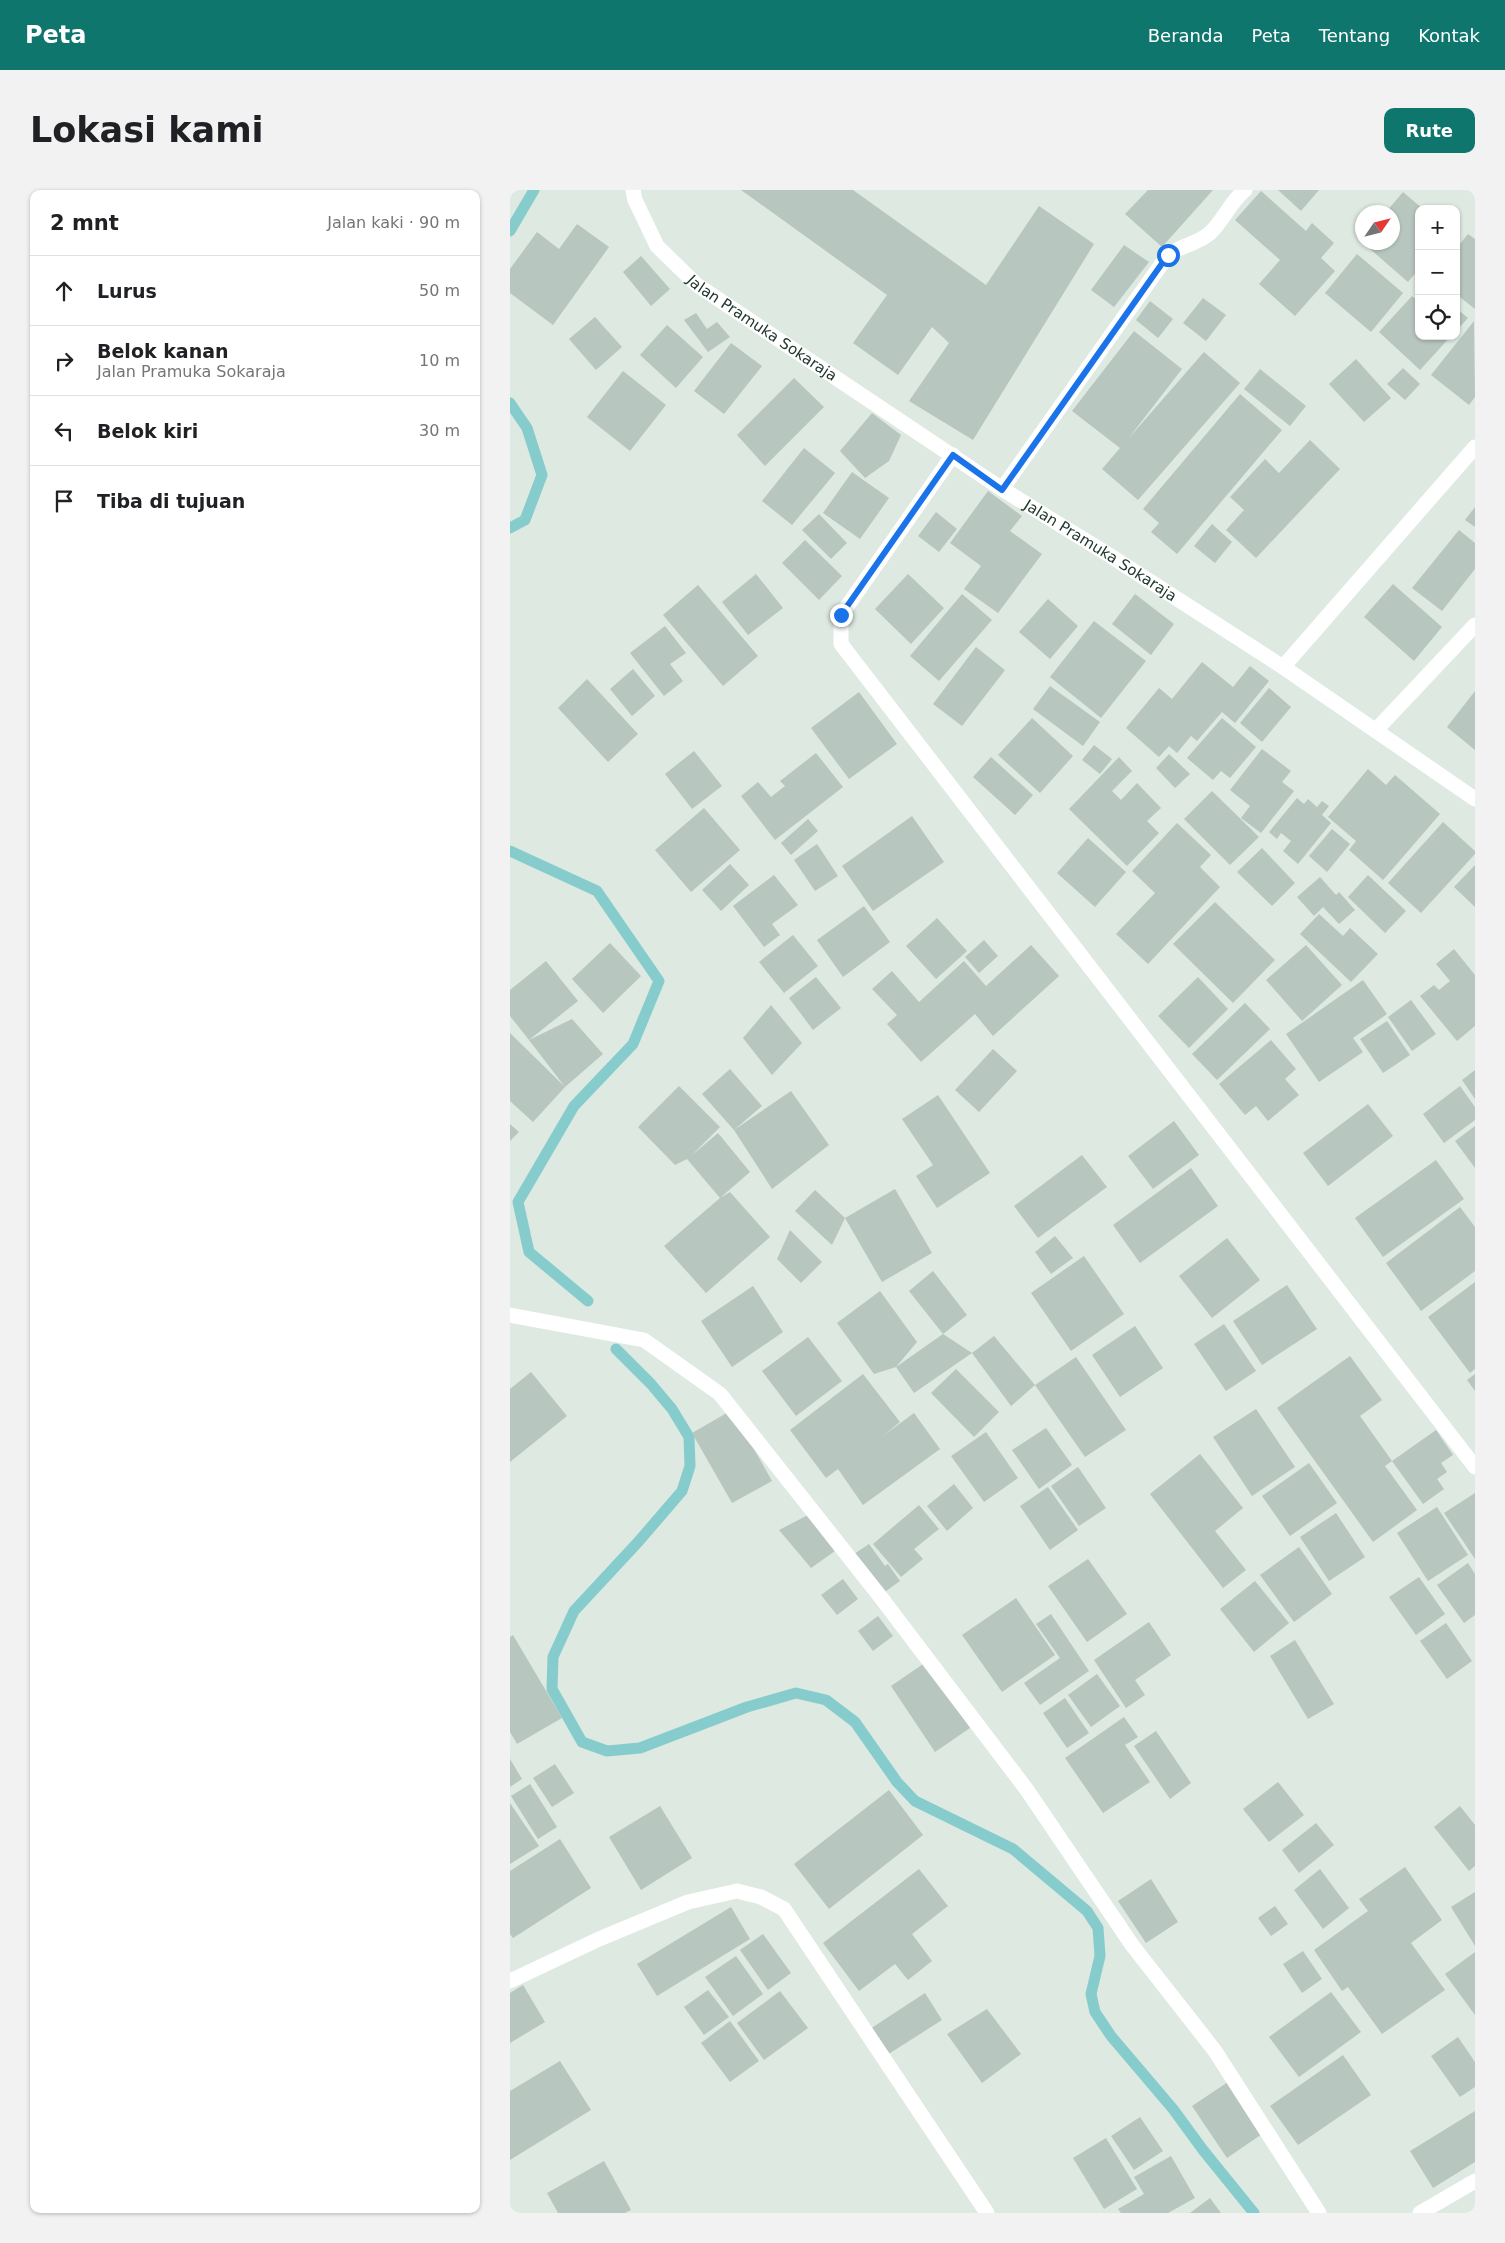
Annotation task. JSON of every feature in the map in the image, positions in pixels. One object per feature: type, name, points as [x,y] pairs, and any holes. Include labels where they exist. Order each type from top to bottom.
[{"type":"street","name":"Jalan Pramuka Sokaraja","points":[[634,190],[635,200],[657,246],[697,285],[953,455],[1002,490],[1109,555],[1283,667],[1475,798]]},
{"type":"street","points":[[1002,490],[1168,255],[1178,248],[1200,241],[1217,226],[1236,197],[1245,190]]},
{"type":"street","points":[[1283,667],[1475,447]]},
{"type":"street","points":[[953,455],[841,615],[841,644],[1475,1467]]},
{"type":"street","points":[[1376,730],[1475,625]]},
{"type":"street","points":[[510,1315],[644,1340],[720,1394],[879,1595],[1027,1790],[1132,1945],[1215,2051],[1320,2213]]},
{"type":"street","points":[[510,1981],[599,1939],[688,1902],[737,1891],[761,1897],[784,1909],[987,2213]]},
{"type":"street","points":[[1420,2213],[1475,2181]]},
{"type":"building","points":[[741,190],[853,190],[986,285],[1039,206],[1094,244],[973,440],[909,401],[949,343],[932,327],[898,375],[853,343],[887,295]]},
{"type":"building","points":[[1148,190],[1213,190],[1162,247],[1125,214]]},
{"type":"building","points":[[1278,190],[1319,190],[1301,211]]},
{"type":"building","points":[[1261,191],[1306,231],[1312,223],[1334,243],[1321,258],[1335,271],[1295,316],[1259,284],[1280,260],[1235,220]]},
{"type":"building","points":[[1403,192],[1418,205],[1415,205],[1415,274],[1408,282],[1371,250],[1400,250],[1400,205],[1392,205]]},
{"type":"building","points":[[577,224],[609,247],[553,325],[510,293],[510,269],[537,232],[559,249]]},
{"type":"building","points":[[1468,234],[1475,239],[1475,309],[1460,297],[1460,244]]},
{"type":"building","points":[[1124,245],[1149,262],[1114,307],[1091,290]]},
{"type":"building","points":[[1357,254],[1403,293],[1371,332],[1325,293]]},
{"type":"building","points":[[641,256],[670,289],[651,306],[623,272]]},
{"type":"building","points":[[1412,296],[1415,299],[1415,340],[1447,340],[1420,370],[1379,332]]},
{"type":"building","points":[[1203,298],[1226,315],[1206,341],[1183,323]]},
{"type":"building","points":[[1150,301],[1173,319],[1158,338],[1136,320]]},
{"type":"building","points":[[1460,311],[1468,318],[1460,327]]},
{"type":"building","points":[[696,313],[707,329],[717,322],[730,337],[708,352],[684,320]]},
{"type":"building","points":[[595,317],[622,347],[596,370],[569,339]]},
{"type":"building","points":[[1474,321],[1475,397],[1469,405],[1431,375]]},
{"type":"building","points":[[667,325],[703,357],[676,388],[640,355]]},
{"type":"building","points":[[1134,331],[1182,369],[1128,439],[1204,352],[1240,383],[1138,500],[1102,469],[1120,448],[1072,411]]},
{"type":"building","points":[[731,343],[762,366],[724,414],[694,391]]},
{"type":"building","points":[[1356,359],[1391,398],[1364,422],[1329,384]]},
{"type":"building","points":[[1403,368],[1420,384],[1405,400],[1387,384]]},
{"type":"building","points":[[1260,369],[1306,406],[1290,426],[1244,389]]},
{"type":"building","points":[[623,371],[666,405],[630,451],[587,417]]},
{"type":"building","points":[[794,378],[824,407],[765,466],[737,435]]},
{"type":"building","points":[[1240,394],[1282,430],[1177,554],[1151,532],[1159,523],[1143,509]]},
{"type":"building","points":[[872,413],[901,435],[889,461],[865,478],[840,451]]},
{"type":"building","points":[[1310,440],[1340,469],[1256,558],[1226,530],[1244,510],[1230,497],[1265,459],[1279,473]]},
{"type":"building","points":[[804,448],[835,473],[792,525],[762,501]]},
{"type":"building","points":[[852,472],[889,498],[860,539],[823,513]]},
{"type":"building","points":[[988,491],[1022,516],[1010,531],[1042,554],[998,613],[964,589],[981,566],[950,543]]},
{"type":"building","points":[[1475,507],[1475,527],[1465,520]]},
{"type":"building","points":[[936,512],[957,529],[939,552],[918,536]]},
{"type":"building","points":[[819,514],[847,543],[831,559],[802,530]]},
{"type":"building","points":[[1212,524],[1232,542],[1215,563],[1194,546]]},
{"type":"building","points":[[1459,530],[1475,543],[1475,569],[1442,611],[1412,588]]},
{"type":"building","points":[[805,540],[842,576],[819,600],[782,563]]},
{"type":"building","points":[[756,574],[783,608],[748,635],[722,602]]},
{"type":"building","points":[[908,574],[944,608],[911,644],[875,609]]},
{"type":"building","points":[[1393,584],[1442,627],[1414,661],[1364,617]]},
{"type":"building","points":[[698,585],[758,656],[723,686],[663,615]]},
{"type":"building","points":[[962,594],[992,620],[939,681],[910,656]]},
{"type":"building","points":[[1135,594],[1174,624],[1151,655],[1112,624]]},
{"type":"building","points":[[1048,599],[1078,626],[1050,659],[1019,632]]},
{"type":"building","points":[[1094,621],[1146,661],[1101,718],[1050,677]]},
{"type":"building","points":[[665,626],[686,653],[670,664],[683,681],[664,696],[630,653]]},
{"type":"building","points":[[976,647],[1005,670],[962,726],[933,704]]},
{"type":"building","points":[[1202,662],[1233,687],[1250,666],[1269,681],[1235,723],[1222,712],[1197,741],[1191,736],[1177,753],[1169,746],[1159,757],[1126,728],[1159,688],[1172,699]]},
{"type":"building","points":[[633,669],[655,696],[632,716],[610,689]]},
{"type":"building","points":[[587,679],[638,734],[608,762],[558,708]]},
{"type":"building","points":[[1050,686],[1100,722],[1083,746],[1033,709]]},
{"type":"building","points":[[1269,688],[1291,707],[1262,742],[1240,723]]},
{"type":"building","points":[[1475,691],[1475,750],[1447,727]]},
{"type":"building","points":[[859,692],[897,744],[849,779],[811,728]]},
{"type":"building","points":[[1032,718],[1073,756],[1040,793],[998,755]]},
{"type":"building","points":[[1222,718],[1256,747],[1230,778],[1221,771],[1213,780],[1187,758]]},
{"type":"building","points":[[1094,745],[1112,759],[1100,774],[1082,760]]},
{"type":"building","points":[[1262,749],[1291,771],[1282,782],[1294,791],[1261,833],[1241,818],[1250,806],[1230,790]]},
{"type":"building","points":[[694,751],[722,786],[692,809],[665,774]]},
{"type":"building","points":[[816,753],[843,787],[775,840],[741,796],[758,782],[771,797],[785,786],[780,781]]},
{"type":"building","points":[[1169,754],[1190,774],[1175,788],[1156,768]]},
{"type":"building","points":[[991,757],[1033,795],[1015,815],[973,777]]},
{"type":"building","points":[[1119,757],[1132,771],[1112,791],[1121,800],[1137,783],[1161,808],[1147,821],[1159,833],[1127,866],[1069,809]]},
{"type":"building","points":[[1368,769],[1386,785],[1395,775],[1440,814],[1383,880],[1349,850],[1356,841],[1328,817]]},
{"type":"building","points":[[1212,791],[1259,837],[1230,865],[1184,819]]},
{"type":"building","points":[[1297,798],[1304,804],[1308,799],[1317,807],[1322,801],[1329,806],[1322,815],[1331,823],[1298,864],[1283,851],[1291,841],[1281,833],[1277,839],[1269,832]]},
{"type":"building","points":[[704,808],[740,850],[691,892],[655,850]]},
{"type":"building","points":[[912,816],[944,862],[873,911],[842,866]]},
{"type":"building","points":[[808,819],[818,831],[791,855],[781,843]]},
{"type":"building","points":[[1443,822],[1475,851],[1475,854],[1421,913],[1388,883]]},
{"type":"building","points":[[1177,823],[1211,855],[1200,867],[1220,887],[1148,964],[1116,934],[1155,893],[1132,871]]},
{"type":"building","points":[[1332,829],[1350,844],[1327,872],[1309,856]]},
{"type":"building","points":[[1088,838],[1126,872],[1095,907],[1057,873]]},
{"type":"building","points":[[817,844],[838,876],[815,891],[794,860]]},
{"type":"building","points":[[1262,848],[1295,883],[1272,906],[1237,872]]},
{"type":"building","points":[[730,864],[749,885],[721,911],[702,890]]},
{"type":"building","points":[[1475,865],[1475,907],[1454,887]]},
{"type":"building","points":[[774,875],[798,905],[772,924],[780,935],[764,947],[733,906]]},
{"type":"building","points":[[1368,875],[1406,911],[1385,933],[1348,897]]},
{"type":"building","points":[[1320,877],[1336,895],[1339,892],[1355,910],[1339,924],[1323,907],[1314,916],[1297,897]]},
{"type":"building","points":[[1215,902],[1275,960],[1233,1003],[1173,944]]},
{"type":"building","points":[[864,906],[890,942],[843,977],[817,940]]},
{"type":"building","points":[[1319,914],[1343,936],[1350,928],[1378,954],[1351,982],[1300,934]]},
{"type":"building","points":[[937,918],[967,951],[936,979],[906,946]]},
{"type":"building","points":[[793,935],[818,966],[784,993],[759,962]]},
{"type":"building","points":[[984,940],[998,956],[979,973],[965,957]]},
{"type":"building","points":[[610,943],[641,976],[603,1013],[572,979]]},
{"type":"building","points":[[1031,945],[1059,976],[993,1036],[975,1014],[921,1062],[887,1024],[897,1015],[872,989],[892,971],[919,1002],[964,961],[986,986]]},
{"type":"building","points":[[1306,945],[1342,985],[1302,1021],[1266,980]]},
{"type":"building","points":[[1454,949],[1475,975],[1475,1026],[1457,1041],[1420,996],[1434,985],[1439,990],[1450,981],[1436,964]]},
{"type":"building","points":[[546,961],[578,1001],[529,1040],[510,1016],[510,990]]},
{"type":"building","points":[[816,977],[841,1008],[813,1030],[789,998]]},
{"type":"building","points":[[1198,977],[1228,1009],[1189,1048],[1158,1016]]},
{"type":"building","points":[[1363,980],[1387,1014],[1353,1038],[1363,1052],[1319,1082],[1286,1034]]},
{"type":"building","points":[[1411,1000],[1436,1034],[1412,1051],[1388,1017]]},
{"type":"building","points":[[1245,1003],[1270,1029],[1217,1080],[1192,1054]]},
{"type":"building","points":[[771,1005],[802,1043],[772,1075],[743,1038]]},
{"type":"building","points":[[572,1019],[603,1054],[565,1087],[529,1040]]},
{"type":"building","points":[[1387,1021],[1410,1055],[1383,1073],[1360,1039]]},
{"type":"building","points":[[510,1033],[565,1087],[533,1122],[510,1101]]},
{"type":"building","points":[[1271,1040],[1296,1069],[1285,1079],[1299,1095],[1268,1121],[1256,1106],[1245,1115],[1219,1084]]},
{"type":"building","points":[[993,1049],[1017,1071],[979,1112],[955,1090]]},
{"type":"building","points":[[730,1069],[762,1106],[734,1130],[702,1094]]},
{"type":"building","points":[[1475,1070],[1475,1099],[1462,1080]]},
{"type":"building","points":[[679,1086],[720,1127],[691,1156],[718,1133],[750,1172],[720,1198],[687,1159],[675,1165],[638,1127]]},
{"type":"building","points":[[1460,1086],[1475,1107],[1475,1120],[1444,1143],[1423,1114]]},
{"type":"building","points":[[791,1091],[829,1145],[772,1189],[734,1130]]},
{"type":"building","points":[[938,1095],[990,1173],[937,1208],[916,1176],[933,1165],[902,1119]]},
{"type":"building","points":[[1368,1104],[1393,1136],[1328,1186],[1303,1153]]},
{"type":"building","points":[[1174,1121],[1199,1155],[1153,1189],[1128,1156]]},
{"type":"building","points":[[510,1124],[519,1132],[510,1141]]},
{"type":"building","points":[[1475,1126],[1475,1168],[1455,1141]]},
{"type":"building","points":[[1082,1155],[1107,1187],[1038,1238],[1014,1206]]},
{"type":"building","points":[[1436,1160],[1464,1199],[1383,1257],[1355,1218]]},
{"type":"building","points":[[1191,1168],[1218,1206],[1140,1263],[1113,1225]]},
{"type":"building","points":[[895,1189],[932,1253],[882,1282],[845,1218]]},
{"type":"building","points":[[815,1190],[845,1218],[832,1245],[795,1211]]},
{"type":"building","points":[[730,1192],[770,1237],[706,1293],[664,1246],[720,1198]]},
{"type":"building","points":[[1460,1207],[1475,1227],[1475,1271],[1421,1311],[1386,1263]]},
{"type":"building","points":[[790,1230],[822,1262],[801,1283],[777,1259]]},
{"type":"building","points":[[1055,1236],[1073,1258],[1051,1274],[1035,1252]]},
{"type":"building","points":[[1227,1238],[1260,1280],[1212,1318],[1179,1276]]},
{"type":"building","points":[[1084,1256],[1124,1314],[1071,1351],[1031,1293]]},
{"type":"building","points":[[933,1271],[967,1315],[943,1334],[909,1291]]},
{"type":"building","points":[[1475,1282],[1475,1369],[1470,1373],[1428,1317]]},
{"type":"building","points":[[1287,1285],[1317,1329],[1262,1365],[1233,1321]]},
{"type":"building","points":[[753,1286],[783,1332],[732,1367],[701,1321]]},
{"type":"building","points":[[880,1291],[917,1342],[896,1367],[874,1374],[837,1323]]},
{"type":"building","points":[[1224,1324],[1256,1371],[1226,1391],[1194,1344]]},
{"type":"building","points":[[1135,1326],[1163,1368],[1120,1397],[1092,1355]]},
{"type":"building","points":[[943,1334],[972,1353],[914,1393],[896,1367]]},
{"type":"building","points":[[994,1336],[1035,1385],[1011,1406],[972,1353]]},
{"type":"building","points":[[808,1337],[842,1381],[796,1416],[762,1371]]},
{"type":"building","points":[[1350,1356],[1382,1400],[1360,1416],[1392,1461],[1385,1466],[1417,1510],[1373,1542],[1277,1408]]},
{"type":"building","points":[[1076,1357],[1126,1430],[1085,1457],[1035,1385]]},
{"type":"building","points":[[956,1369],[999,1412],[974,1437],[931,1393]]},
{"type":"building","points":[[531,1372],[567,1416],[510,1462],[510,1389]]},
{"type":"building","points":[[863,1374],[900,1422],[883,1436],[914,1413],[940,1449],[863,1505],[838,1469],[826,1478],[790,1430]]},
{"type":"building","points":[[1475,1374],[1475,1391],[1467,1380]]},
{"type":"building","points":[[1256,1409],[1295,1467],[1252,1496],[1213,1437]]},
{"type":"building","points":[[732,1410],[772,1481],[732,1503],[692,1433]]},
{"type":"building","points":[[1046,1428],[1072,1465],[1039,1489],[1012,1450]]},
{"type":"building","points":[[1436,1430],[1453,1455],[1441,1463],[1447,1472],[1437,1479],[1444,1489],[1423,1504],[1392,1461]]},
{"type":"building","points":[[986,1432],[1018,1478],[984,1502],[951,1456]]},
{"type":"building","points":[[1200,1454],[1243,1508],[1215,1531],[1246,1570],[1223,1588],[1150,1494]]},
{"type":"building","points":[[1309,1463],[1337,1503],[1290,1536],[1262,1496]]},
{"type":"building","points":[[1078,1467],[1106,1508],[1079,1526],[1051,1486]]},
{"type":"building","points":[[954,1484],[973,1508],[947,1531],[927,1506]]},
{"type":"building","points":[[1048,1487],[1078,1530],[1050,1550],[1020,1506]]},
{"type":"building","points":[[1475,1493],[1475,1559],[1444,1513]]},
{"type":"building","points":[[919,1505],[939,1529],[914,1549],[923,1559],[901,1577],[873,1544]]},
{"type":"building","points":[[1437,1507],[1468,1555],[1428,1581],[1397,1533]]},
{"type":"building","points":[[1336,1513],[1365,1557],[1329,1581],[1300,1537]]},
{"type":"building","points":[[808,1515],[835,1551],[811,1568],[779,1530]]},
{"type":"building","points":[[869,1544],[885,1566],[888,1564],[900,1581],[882,1594],[854,1554]]},
{"type":"building","points":[[1299,1547],[1332,1594],[1294,1622],[1260,1575]]},
{"type":"building","points":[[1088,1559],[1127,1614],[1087,1642],[1048,1586]]},
{"type":"building","points":[[1468,1563],[1475,1574],[1475,1615],[1464,1623],[1437,1585]]},
{"type":"building","points":[[1419,1577],[1445,1614],[1416,1635],[1389,1597]]},
{"type":"building","points":[[843,1579],[858,1599],[837,1615],[821,1595]]},
{"type":"building","points":[[1255,1581],[1289,1623],[1254,1652],[1220,1609]]},
{"type":"building","points":[[1016,1598],[1055,1655],[1002,1692],[962,1635]]},
{"type":"building","points":[[1051,1614],[1089,1671],[1040,1705],[1024,1683],[1060,1658],[1036,1624]]},
{"type":"building","points":[[878,1616],[893,1636],[873,1651],[858,1631]]},
{"type":"building","points":[[1149,1622],[1171,1655],[1135,1680],[1145,1695],[1126,1708],[1094,1660]]},
{"type":"building","points":[[1446,1623],[1472,1661],[1447,1679],[1420,1641]]},
{"type":"building","points":[[513,1635],[562,1718],[517,1744],[510,1732],[510,1637]]},
{"type":"building","points":[[1295,1640],[1334,1704],[1308,1719],[1270,1656]]},
{"type":"building","points":[[926,1662],[970,1728],[935,1752],[891,1686]]},
{"type":"building","points":[[1097,1674],[1120,1706],[1091,1727],[1068,1695]]},
{"type":"building","points":[[1065,1698],[1089,1733],[1067,1748],[1043,1713]]},
{"type":"building","points":[[1124,1717],[1138,1737],[1125,1745],[1150,1782],[1103,1813],[1065,1758]]},
{"type":"building","points":[[1156,1731],[1191,1783],[1170,1799],[1134,1746]]},
{"type":"building","points":[[510,1759],[522,1779],[510,1787]]},
{"type":"building","points":[[555,1764],[574,1793],[552,1807],[533,1778]]},
{"type":"building","points":[[1278,1782],[1304,1815],[1269,1842],[1243,1809]]},
{"type":"building","points":[[530,1784],[557,1827],[538,1839],[511,1796]]},
{"type":"building","points":[[889,1790],[923,1835],[829,1909],[794,1864]]},
{"type":"building","points":[[510,1803],[539,1846],[510,1864]]},
{"type":"building","points":[[660,1806],[692,1858],[641,1890],[609,1837]]},
{"type":"building","points":[[1460,1806],[1475,1825],[1475,1866],[1469,1871],[1434,1827]]},
{"type":"building","points":[[1316,1823],[1334,1845],[1299,1873],[1282,1850]]},
{"type":"building","points":[[560,1839],[591,1888],[513,1938],[510,1934],[510,1871]]},
{"type":"building","points":[[1405,1867],[1442,1920],[1411,1943],[1445,1990],[1382,2034],[1348,1987],[1342,1991],[1314,1950],[1368,1911],[1359,1899]]},
{"type":"building","points":[[919,1869],[948,1906],[912,1934],[932,1961],[908,1980],[895,1964],[859,1991],[823,1943]]},
{"type":"building","points":[[1320,1869],[1349,1908],[1323,1929],[1294,1890]]},
{"type":"building","points":[[1151,1879],[1178,1922],[1146,1943],[1118,1901]]},
{"type":"building","points":[[1475,1892],[1475,1946],[1451,1907]]},
{"type":"building","points":[[1275,1906],[1288,1924],[1271,1936],[1258,1918]]},
{"type":"building","points":[[731,1907],[750,1939],[657,1996],[637,1964]]},
{"type":"building","points":[[763,1934],[791,1973],[768,1990],[740,1950]]},
{"type":"building","points":[[1303,1951],[1322,1979],[1302,1993],[1283,1964]]},
{"type":"building","points":[[1475,1952],[1475,2015],[1445,1974]]},
{"type":"building","points":[[736,1956],[763,1994],[733,2016],[705,1977]]},
{"type":"building","points":[[523,1985],[545,2022],[510,2043],[510,1993]]},
{"type":"building","points":[[708,1990],[729,2017],[704,2035],[684,2007]]},
{"type":"building","points":[[780,1991],[808,2028],[764,2060],[737,2023]]},
{"type":"building","points":[[1331,1992],[1361,2032],[1299,2077],[1269,2037]]},
{"type":"building","points":[[925,1993],[942,2020],[887,2055],[870,2029]]},
{"type":"building","points":[[987,2009],[1021,2054],[982,2083],[947,2034]]},
{"type":"building","points":[[730,2021],[759,2061],[730,2082],[701,2043]]},
{"type":"building","points":[[1458,2037],[1475,2062],[1475,2087],[1460,2097],[1431,2056]]},
{"type":"building","points":[[1343,2055],[1371,2095],[1298,2145],[1270,2106]]},
{"type":"building","points":[[560,2061],[591,2110],[510,2160],[510,2091]]},
{"type":"building","points":[[1228,2082],[1262,2134],[1227,2158],[1192,2106]]},
{"type":"building","points":[[1475,2111],[1475,2162],[1433,2188],[1410,2151]]},
{"type":"building","points":[[1140,2117],[1163,2151],[1134,2170],[1111,2136]]},
{"type":"building","points":[[1106,2138],[1137,2189],[1104,2209],[1073,2158]]},
{"type":"building","points":[[1171,2156],[1195,2198],[1168,2213],[1121,2213],[1118,2209],[1144,2194],[1134,2177]]},
{"type":"building","points":[[604,2161],[631,2210],[625,2213],[558,2213],[547,2193]]},
{"type":"building","points":[[1210,2198],[1221,2213],[1190,2213]]},
{"type":"waterway","points":[[510,231],[534,190]]},
{"type":"waterway","points":[[510,403],[527,428],[542,475],[525,520],[510,528]]},
{"type":"waterway","points":[[510,851],[597,891],[659,981],[633,1044],[574,1106],[518,1202],[529,1252],[588,1301]]},
{"type":"waterway","points":[[616,1349],[651,1384],[672,1409],[689,1437],[690,1466],[682,1491],[574,1611],[553,1657],[552,1689],[582,1742],[607,1751],[640,1748],[747,1707],[796,1693],[826,1700],[855,1722],[897,1782],[915,1801],[1013,1849],[1087,1911],[1098,1928],[1100,1956],[1091,1994],[1095,2012],[1111,2036],[1173,2109],[1203,2150],[1254,2213]]},
{"type":"route","points":[[841,615],[953,455],[1002,490],[1168,255]]}]
